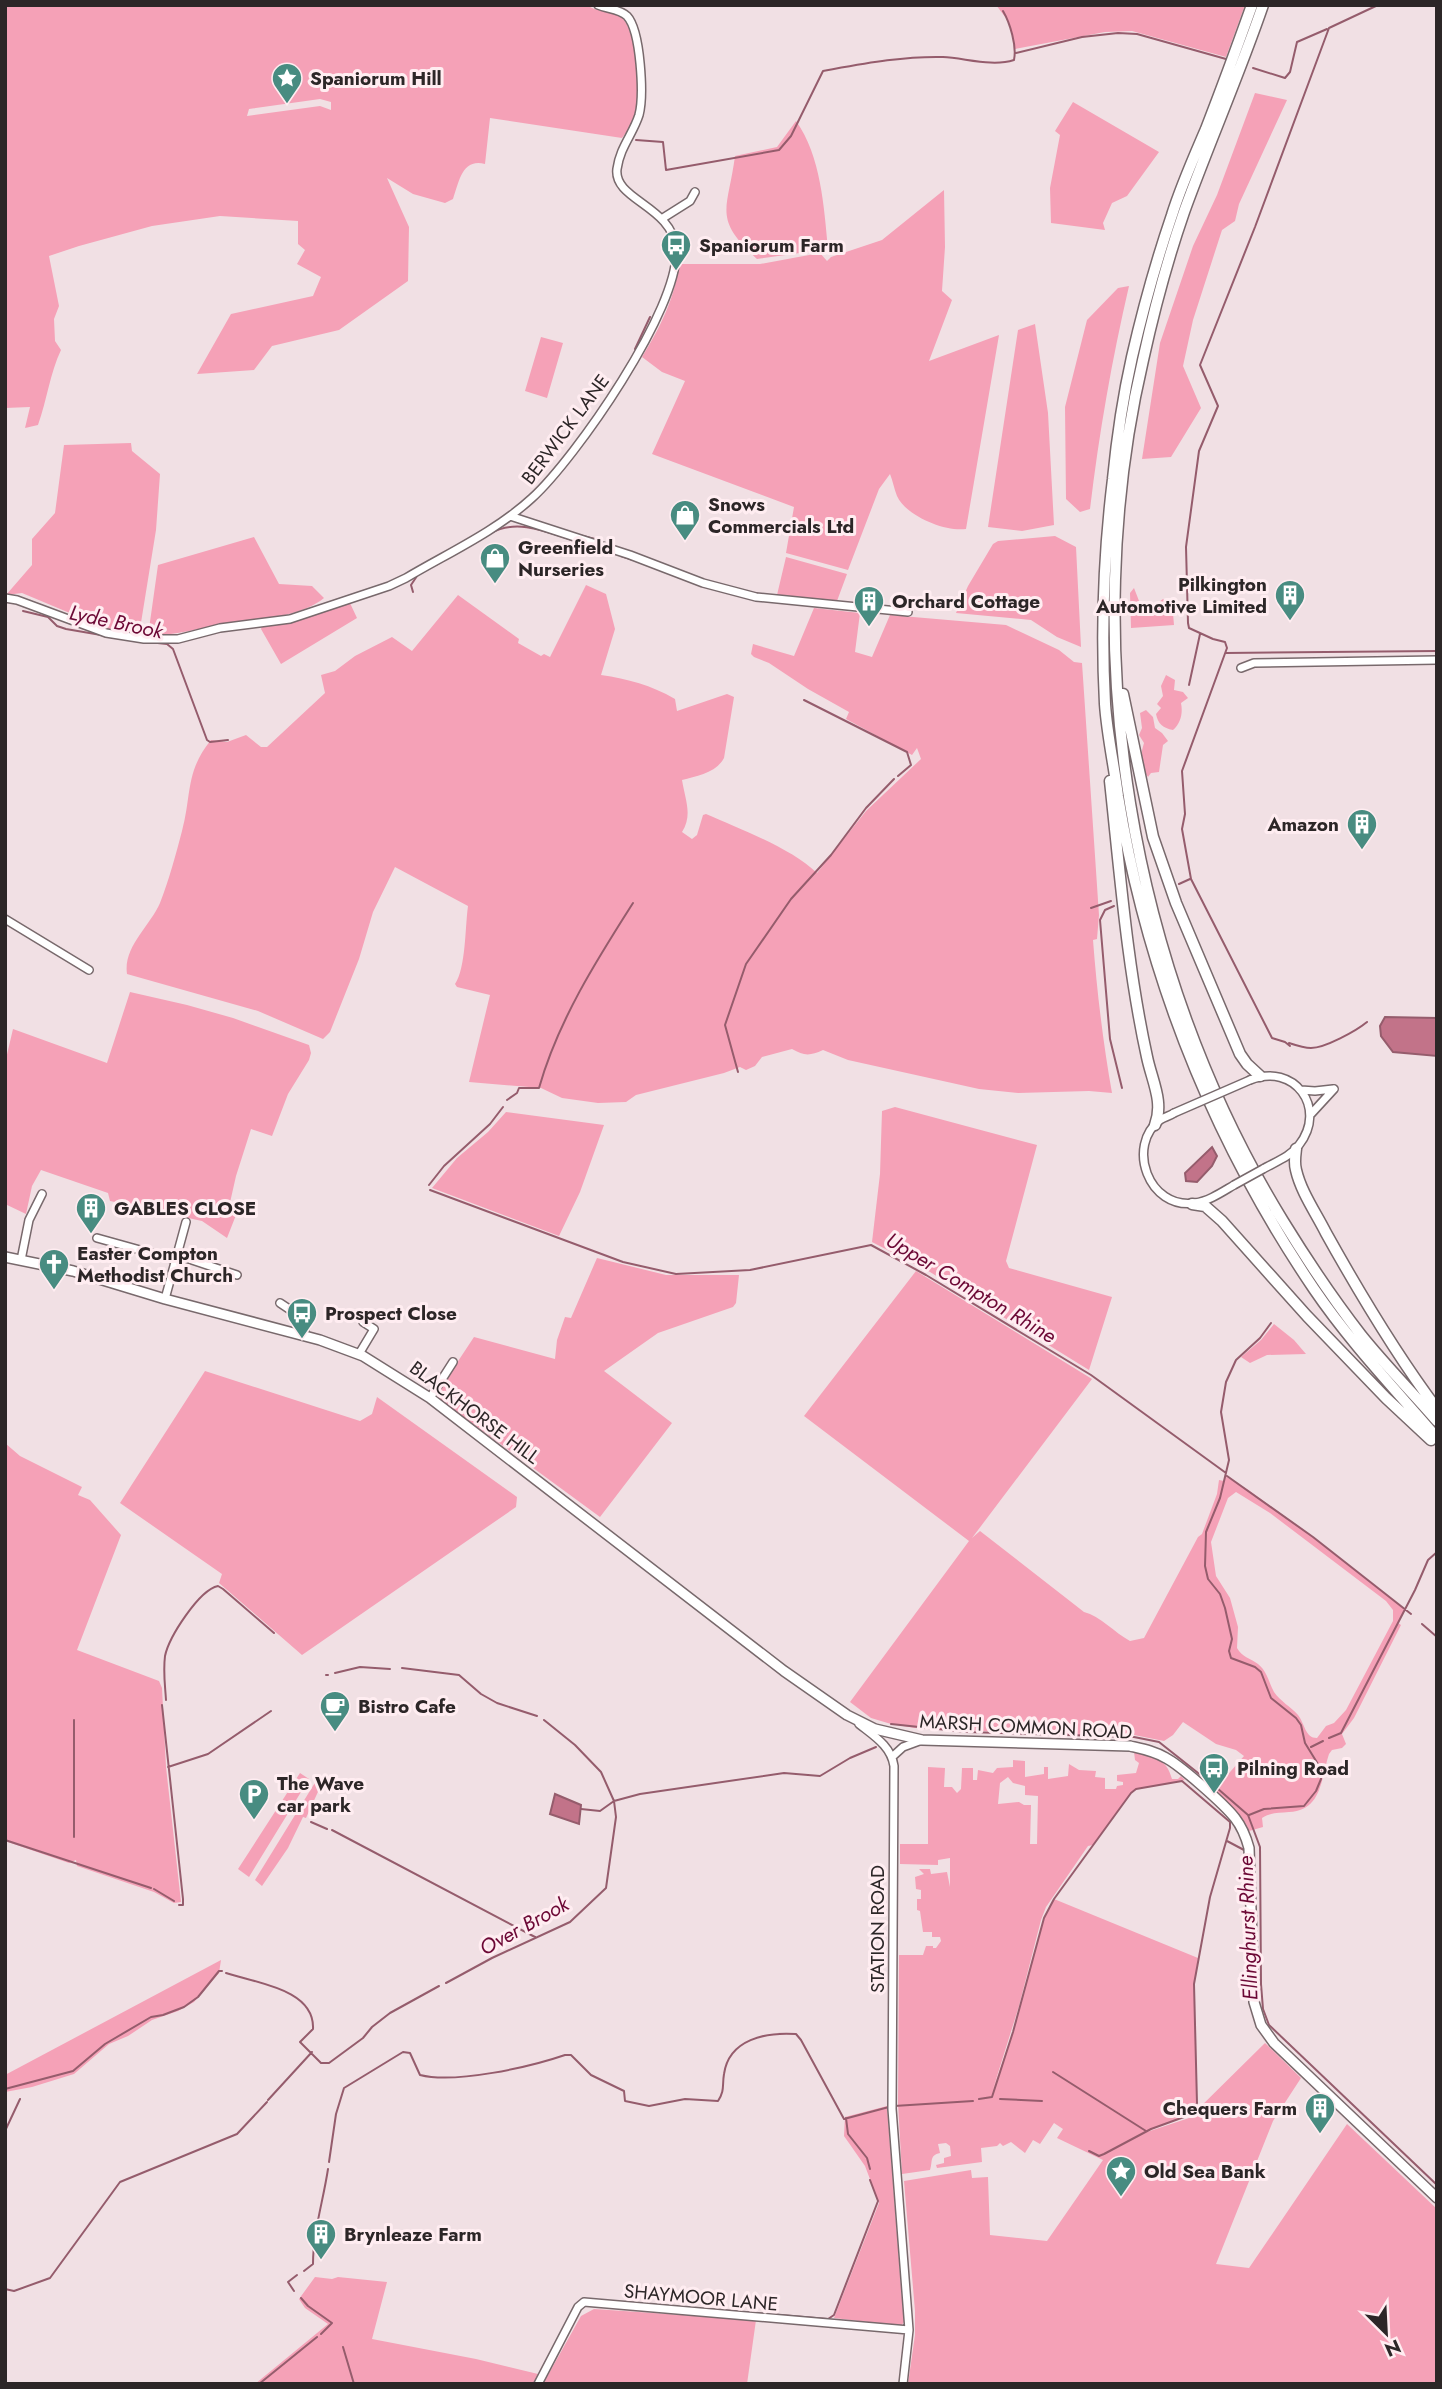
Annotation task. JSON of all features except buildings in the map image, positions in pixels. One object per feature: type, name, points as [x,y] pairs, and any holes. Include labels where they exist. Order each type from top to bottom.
[{"type":"highway","points":[[1155,1125],[1160,1104],[1147,1059],[1132,975],[1105,738],[1104,596],[1108,520],[1118,430],[1131,361],[1172,212],[1252,5]]},
{"type":"highway","points":[[1263,5],[1184,212],[1159,292],[1129,429],[1118,519],[1115,594],[1121,734],[1137,842],[1153,912],[1179,997],[1210,1080],[1259,1178],[1324,1284],[1364,1338],[1437,1421]]},
{"type":"highway","points":[[1117,666],[1153,838],[1165,876],[1240,1054],[1255,1078]]},
{"type":"highway","points":[[1105,704],[1126,844],[1146,929],[1168,1001],[1201,1084],[1267,1214],[1314,1289],[1356,1346],[1437,1438]]},
{"type":"highway","points":[[1296,1149],[1294,1158],[1298,1176],[1343,1265],[1406,1368],[1437,1409]]},
{"type":"highway","points":[[1192,1204],[1205,1206],[1223,1220],[1307,1316],[1386,1398],[1437,1445]]},
{"type":"main road","name":"BLACKHORSE HILL","points":[[5,1257],[54,1266],[359,1354],[430,1398],[784,1671],[847,1715]]},
{"type":"main road","name":"MARSH COMMON ROAD","points":[[847,1715],[875,1729],[922,1740],[1091,1744],[1149,1750],[1168,1759],[1222,1804],[1246,1835],[1249,1852],[1254,2003],[1261,2025],[1274,2043],[1437,2198]]},
{"type":"street","points":[[598,5],[620,11],[631,22],[641,77],[639,115],[621,150],[617,180],[623,190],[663,218],[690,201],[695,192]]},
{"type":"street","name":"BERWICK LANE","points":[[5,598],[106,632],[144,639],[178,639],[220,628],[290,619],[389,586],[445,556],[510,516],[533,498],[600,414],[657,319],[670,291],[677,261],[675,240],[663,218]]},
{"type":"street","points":[[510,516],[630,555],[703,583],[756,597],[908,612]]},
{"type":"street","points":[[1241,668],[1254,663],[1437,660]]},
{"type":"street","points":[[5,919],[89,970]]},
{"type":"street","points":[[1301,1090],[1309,1106],[1310,1115],[1305,1136],[1296,1149],[1203,1202],[1192,1204],[1172,1201],[1154,1188],[1145,1172],[1144,1149],[1155,1125],[1174,1113],[1255,1078],[1282,1078],[1301,1090],[1334,1089],[1310,1115]]},
{"type":"street","points":[[21,1261],[30,1220],[42,1194]]},
{"type":"street","points":[[165,1299],[186,1222]]},
{"type":"street","points":[[97,1238],[237,1275]]},
{"type":"street","points":[[222,1279],[224,1270]]},
{"type":"street","points":[[280,1303],[307,1321],[303,1336]]},
{"type":"street","points":[[359,1354],[374,1329],[363,1322]]},
{"type":"street","points":[[430,1398],[448,1364]]},
{"type":"street","points":[[847,1715],[887,1748],[892,1757],[903,1747],[922,1740]]},
{"type":"street","name":"STATION ROAD","points":[[892,1757],[892,2105],[909,2330],[903,2384]]},
{"type":"street","name":"SHAYMOOR LANE","points":[[538,2384],[578,2307],[584,2302],[909,2330]]},
{"type":"shaded area","points":[[5,5],[587,5],[618,15],[627,26],[635,51],[637,98],[634,120],[622,138],[490,118],[485,164],[477,163],[466,168],[453,199],[445,203],[413,194],[387,178],[409,227],[408,281],[339,330],[272,346],[254,370],[197,374],[231,314],[313,296],[321,277],[297,264],[305,250],[298,244],[298,221],[220,216],[152,226],[49,256],[59,306],[54,319],[55,341],[61,350],[38,425],[25,428],[30,407],[5,408]],"holes":[[[320,99],[331,102],[331,110],[320,106],[247,116],[249,109]]]},
{"type":"shaded area","points":[[996,5],[1245,5],[1226,57],[1132,31],[1105,32],[1015,49],[1009,22]]},
{"type":"shaded area","points":[[1255,93],[1287,100],[1239,204],[1235,221],[1222,230],[1193,320],[1183,366],[1201,408],[1171,457],[1142,459],[1160,343],[1193,246],[1217,195]]},
{"type":"shaded area","points":[[1073,102],[1159,152],[1127,196],[1112,203],[1103,223],[1105,230],[1051,223],[1050,188],[1060,135],[1055,131]]},
{"type":"shaded area","points":[[796,121],[816,166],[823,199],[828,249],[757,259],[743,245],[728,223],[727,202],[735,156],[777,147]]},
{"type":"shaded area","points":[[944,190],[945,247],[942,291],[952,300],[929,361],[999,335],[966,529],[948,528],[917,516],[897,496],[890,474],[879,489],[848,570],[786,553],[794,507],[652,454],[685,381],[662,372],[642,357],[666,312],[679,264],[760,264],[820,253],[827,261],[831,257],[882,240]]},
{"type":"shaded area","points":[[1129,286],[1106,396],[1090,509],[1080,512],[1066,499],[1065,407],[1087,320],[1118,288]]},
{"type":"shaded area","points":[[1035,324],[1048,413],[1054,525],[1022,531],[988,527],[1018,330]]},
{"type":"shaded area","points":[[541,337],[563,343],[547,398],[525,391]]},
{"type":"shaded area","points":[[131,443],[132,451],[160,474],[156,530],[139,635],[108,629],[22,593],[6,595],[32,565],[32,539],[55,513],[64,445]]},
{"type":"shaded area","points":[[1055,536],[1076,547],[1081,647],[1057,637],[1031,620],[956,613],[968,586],[993,544],[998,541]]},
{"type":"shaded area","points":[[254,537],[279,584],[312,586],[324,598],[303,610],[278,616],[148,636],[158,565]]},
{"type":"shaded area","points":[[786,557],[847,574],[837,601],[777,595]]},
{"type":"shaded area","points":[[586,585],[606,594],[615,629],[601,675],[639,683],[666,694],[675,699],[677,711],[727,694],[734,697],[721,763],[700,775],[682,780],[688,813],[682,832],[692,839],[697,835],[703,815],[706,814],[779,847],[817,873],[866,811],[921,759],[917,748],[912,755],[846,719],[849,712],[769,663],[754,657],[751,654],[753,644],[794,656],[814,608],[860,613],[855,652],[872,657],[890,615],[1006,625],[1059,650],[1074,662],[1082,663],[1099,915],[1097,939],[1093,940],[1112,1093],[1018,1093],[979,1089],[848,1060],[823,1050],[807,1054],[792,1049],[762,1057],[755,1066],[746,1070],[740,1067],[636,1095],[626,1102],[598,1103],[562,1098],[541,1088],[469,1082],[490,995],[457,987],[455,984],[463,958],[468,906],[395,867],[373,912],[359,959],[330,1032],[323,1039],[258,1011],[127,974],[133,946],[160,903],[182,831],[193,773],[211,740],[227,742],[246,735],[261,747],[267,747],[325,693],[321,675],[335,671],[355,656],[392,637],[412,651],[458,595],[519,639],[518,643],[541,656],[544,654],[550,657]]},
{"type":"shaded area","points":[[1134,588],[1141,606],[1154,606],[1163,599],[1172,602],[1174,625],[1131,628],[1130,593]]},
{"type":"shaded area","points":[[349,601],[357,618],[281,664],[261,629],[262,626],[294,621]]},
{"type":"shaded area","points":[[1166,675],[1175,680],[1174,690],[1183,692],[1188,698],[1181,703],[1181,718],[1173,730],[1162,725],[1156,714],[1161,708],[1157,704],[1163,696],[1161,686]]},
{"type":"shaded area","points":[[1146,710],[1153,717],[1155,728],[1168,741],[1163,745],[1159,772],[1151,773],[1148,777],[1142,765],[1144,743],[1139,735],[1142,728],[1140,713]]},
{"type":"shaded area","points":[[130,992],[233,1018],[309,1045],[309,1060],[288,1094],[272,1136],[251,1129],[229,1207],[238,1210],[227,1238],[202,1221],[110,1201],[108,1193],[41,1170],[32,1186],[26,1214],[5,1204],[5,1063],[13,1029],[107,1063]]},
{"type":"shaded area","points":[[1385,1017],[1437,1018],[1437,1056],[1393,1052],[1381,1036],[1380,1026]]},
{"type":"shaded area","points":[[895,1107],[1037,1145],[1006,1261],[1009,1268],[1112,1297],[1089,1370],[930,1272],[872,1242],[880,1174],[882,1111]]},
{"type":"shaded area","points":[[506,1112],[604,1125],[580,1192],[559,1236],[432,1188],[457,1158],[488,1132]]},
{"type":"shaded area","points":[[1212,1147],[1217,1156],[1212,1166],[1197,1182],[1186,1181],[1185,1173]]},
{"type":"shaded area","points":[[597,1258],[666,1275],[739,1275],[736,1303],[733,1307],[658,1333],[604,1371],[672,1423],[600,1517],[435,1396],[474,1337],[555,1359],[557,1340],[565,1317],[571,1318]]},
{"type":"shaded area","points":[[916,1271],[1092,1379],[972,1538],[980,1531],[1084,1612],[1096,1617],[1130,1641],[1144,1638],[1202,1534],[1217,1494],[1219,1480],[1224,1481],[1225,1476],[1313,1537],[1405,1609],[1398,1623],[1401,1625],[1354,1718],[1342,1734],[1346,1744],[1329,1754],[1322,1783],[1314,1800],[1300,1810],[1265,1816],[1262,1818],[1263,1827],[1249,1831],[1206,1786],[1210,1782],[1217,1787],[1244,1756],[1236,1750],[1216,1744],[1183,1722],[1173,1735],[1164,1741],[1106,1733],[1096,1722],[1087,1736],[915,1728],[871,1718],[850,1702],[969,1541],[804,1416]],"holes":[[[1236,1492],[1270,1513],[1386,1601],[1393,1610],[1393,1621],[1346,1710],[1334,1723],[1326,1726],[1317,1738],[1310,1736],[1298,1715],[1276,1695],[1261,1667],[1237,1648],[1238,1627],[1230,1598],[1216,1576],[1211,1542],[1228,1498]]]},
{"type":"shaded area","points":[[1274,1324],[1306,1354],[1267,1355],[1250,1363],[1241,1357],[1261,1340]]},
{"type":"shaded area","points":[[205,1371],[360,1421],[372,1414],[377,1397],[517,1497],[516,1507],[302,1655],[219,1583],[222,1574],[120,1503]]},
{"type":"shaded area","points":[[5,1443],[20,1456],[82,1487],[78,1495],[90,1500],[121,1535],[77,1650],[159,1681],[162,1688],[166,1767],[181,1902],[174,1903],[154,1892],[77,1866],[76,1860],[69,1863],[5,1841]]},
{"type":"shaded area","points":[[1134,1752],[1153,1757],[1163,1762],[1172,1779],[1181,1776],[1185,1780],[1137,1789],[1131,1793],[1093,1845],[1088,1846],[1046,1907],[993,2089],[1013,2032],[1044,1918],[1054,1899],[1198,1958],[1194,1985],[1197,2103],[1181,2118],[1147,2132],[1189,2118],[1265,2043],[1301,2078],[1273,2121],[1216,2264],[1249,2268],[1347,2124],[1437,2209],[1437,2384],[908,2384],[915,2335],[915,2311],[904,2181],[971,2170],[972,2178],[988,2177],[990,2235],[1047,2241],[1103,2160],[1057,2138],[1063,2129],[1054,2123],[1040,2144],[1033,2140],[1025,2153],[1011,2142],[1003,2146],[1000,2143],[997,2146],[981,2148],[982,2162],[937,2168],[936,2165],[944,2163],[944,2158],[951,2156],[950,2146],[946,2143],[938,2144],[940,2153],[933,2157],[930,2170],[902,2174],[898,2103],[899,1955],[923,1955],[926,1946],[936,1948],[941,1941],[940,1937],[932,1937],[932,1932],[923,1932],[920,1911],[917,1910],[917,1899],[921,1899],[921,1890],[916,1889],[915,1877],[924,1874],[919,1869],[930,1869],[931,1874],[947,1872],[950,1887],[950,1858],[938,1860],[938,1865],[900,1864],[900,1844],[928,1844],[928,1767],[945,1768],[944,1787],[952,1787],[957,1793],[961,1789],[962,1768],[973,1768],[973,1780],[977,1780],[978,1770],[993,1773],[997,1768],[1013,1767],[1013,1760],[1025,1761],[1025,1777],[1044,1774],[1044,1767],[1048,1767],[1048,1779],[1068,1776],[1069,1764],[1079,1770],[1096,1771],[1095,1777],[1105,1778],[1105,1789],[1116,1789],[1117,1786],[1123,1785],[1123,1782],[1117,1781],[1117,1775],[1136,1773],[1139,1763],[1135,1760]],"holes":[[[1008,1777],[1013,1783],[1025,1786],[1025,1795],[1038,1796],[1037,1844],[1030,1844],[1031,1805],[1019,1802],[998,1804],[1000,1783]]]},
{"type":"shaded area","points":[[300,1773],[309,1779],[249,1877],[238,1869]]},
{"type":"shaded area","points":[[316,1781],[322,1783],[306,1818],[303,1817],[288,1848],[262,1886],[255,1880]]},
{"type":"shaded area","points":[[555,1794],[581,1805],[579,1824],[550,1814]]},
{"type":"shaded area","points":[[221,1960],[219,1973],[194,2002],[152,2020],[128,2036],[109,2044],[74,2074],[5,2092],[5,2075]]},
{"type":"shaded area","points":[[887,2106],[904,2322],[901,2326],[834,2318],[879,2203],[865,2166],[844,2136],[845,2117]]},
{"type":"shaded area","points":[[315,2277],[387,2282],[372,2339],[538,2374],[534,2384],[255,2384],[328,2324],[305,2308],[299,2299]]},
{"type":"shaded area","points":[[594,2309],[756,2320],[747,2384],[543,2384],[581,2316]]},
{"type":"waterway","points":[[1290,1046],[1272,1038],[1191,879],[1182,829],[1185,814],[1182,771],[1227,648],[1225,642],[1189,628],[1188,623],[1186,547],[1199,451],[1218,406],[1200,365],[1329,28],[1378,5]]},
{"type":"waterway","points":[[636,140],[663,142],[666,170],[779,150],[791,136],[823,71],[912,58],[943,57],[997,63],[1014,60],[1015,48],[1003,11]]},
{"type":"waterway","points":[[1253,68],[1285,78],[1290,72],[1297,42],[1327,29]]},
{"type":"waterway","points":[[1016,53],[1082,37],[1118,33],[1137,34],[1226,59]]},
{"type":"waterway","points":[[635,349],[650,317]]},
{"type":"waterway","points":[[491,533],[525,527],[582,543]]},
{"type":"waterway","points":[[579,535],[595,539]]},
{"type":"waterway","points":[[436,565],[471,545]]},
{"type":"waterway","points":[[621,556],[633,560]]},
{"type":"waterway","points":[[413,592],[411,585],[417,576]]},
{"type":"waterway","name":"Lyde Brook","points":[[23,611],[48,617],[57,626],[66,629],[136,641]]},
{"type":"waterway","points":[[1189,685],[1200,634]]},
{"type":"waterway","name":"Lyde Brook","points":[[148,642],[167,644],[173,649],[207,740],[228,740]]},
{"type":"waterway","points":[[1226,653],[1437,651]]},
{"type":"waterway","points":[[804,700],[907,752],[911,765],[898,776]]},
{"type":"waterway","points":[[738,1072],[725,1025],[746,964],[791,899],[831,855],[866,808],[894,779]]},
{"type":"waterway","points":[[1179,884],[1190,879]]},
{"type":"waterway","points":[[1091,908],[1111,901]]},
{"type":"waterway","points":[[507,1100],[517,1093],[519,1088],[539,1088],[567,1015],[633,903]]},
{"type":"waterway","points":[[1114,906],[1105,910],[1100,920],[1110,1039],[1122,1088]]},
{"type":"waterway","points":[[1289,1043],[1305,1048],[1317,1047],[1340,1038],[1367,1022]]},
{"type":"waterway","points":[[429,1185],[444,1166],[490,1124],[503,1107]]},
{"type":"waterway","name":"Upper Compton Rhine","points":[[430,1190],[623,1262],[676,1274],[750,1270],[871,1245],[926,1275],[1091,1375],[1226,1473]]},
{"type":"waterway","points":[[1249,1815],[1264,1809],[1304,1806],[1316,1791],[1321,1779],[1321,1769],[1305,1743],[1301,1725],[1296,1718],[1271,1698],[1261,1672],[1231,1658],[1229,1651],[1232,1639],[1225,1608],[1220,1594],[1208,1579],[1205,1566],[1206,1532],[1220,1498],[1229,1460],[1221,1412],[1226,1382],[1236,1360],[1260,1338],[1271,1323]]},
{"type":"waterway","points":[[1227,1476],[1313,1537],[1411,1614]]},
{"type":"waterway","points":[[1329,1738],[1341,1733],[1428,1560],[1437,1552]]},
{"type":"waterway","points":[[166,1700],[164,1667],[168,1648],[186,1615],[210,1589],[218,1586],[223,1589],[274,1633]]},
{"type":"waterway","points":[[1422,1624],[1437,1637]]},
{"type":"waterway","points":[[335,1673],[360,1667],[390,1669]]},
{"type":"waterway","points":[[402,1668],[459,1675],[481,1694],[497,1703],[537,1716]]},
{"type":"waterway","points":[[162,1705],[183,1899],[183,1905],[179,1905]]},
{"type":"waterway","points":[[168,1767],[208,1754],[271,1711]]},
{"type":"waterway","points":[[74,1720],[74,1837]]},
{"type":"waterway","name":"Over Brook","points":[[446,1983],[492,1958],[570,1922],[606,1888],[616,1817],[614,1801],[601,1772],[575,1745],[544,1720]]},
{"type":"waterway","name":"Ellinghurst Rhine","points":[[891,1724],[966,1732],[1134,1737],[1159,1742],[1217,1788],[1248,1815],[1260,1847],[1261,1984],[1263,2009],[1269,2025],[1437,2185]]},
{"type":"waterway","points":[[1311,1747],[1323,1741]]},
{"type":"waterway","points":[[581,1809],[600,1811],[614,1801],[640,1794],[784,1773],[820,1776],[850,1758],[876,1747]]},
{"type":"waterway","points":[[979,2099],[992,2097],[1044,1918],[1054,1899],[1131,1793],[1136,1789],[1182,1781],[1230,1822],[1210,1897],[1194,1984],[1197,2103],[1192,2112],[1184,2117],[1151,2129],[1104,2154],[1099,2156],[1089,2151]]},
{"type":"waterway","points":[[311,1822],[327,1829]]},
{"type":"waterway","points":[[332,1830],[535,1937]]},
{"type":"waterway","points":[[5,1840],[151,1888]]},
{"type":"waterway","points":[[1227,1841],[1244,1850]]},
{"type":"waterway","points":[[154,1889],[174,1901]]},
{"type":"waterway","name":"Over Brook","points":[[5,2089],[73,2071],[105,2044],[151,2017],[184,2007],[198,1997],[219,1971],[222,1971]]},
{"type":"waterway","name":"Over Brook","points":[[226,1973],[282,1990],[304,2005],[311,2016],[313,2029],[300,2042],[321,2063],[329,2063],[363,2038],[390,2013],[439,1986]]},
{"type":"waterway","points":[[329,2162],[336,2114],[344,2088],[403,2052],[410,2053],[420,2075],[435,2077],[492,2073],[571,2055],[591,2075],[624,2091],[625,2101],[649,2106],[685,2099],[718,2101],[727,2062],[741,2045],[773,2034],[796,2034],[844,2119],[889,2107]]},
{"type":"waterway","points":[[268,2100],[312,2052]]},
{"type":"waterway","points":[[1053,2072],[1146,2131]]},
{"type":"waterway","points":[[5,2131],[20,2099]]},
{"type":"waterway","points":[[1000,2099],[1042,2101]]},
{"type":"waterway","points":[[894,2106],[973,2101]]},
{"type":"waterway","points":[[5,2289],[14,2291],[50,2278],[120,2182],[237,2134],[267,2102]]},
{"type":"waterway","points":[[846,2118],[848,2134],[867,2158],[870,2169]]},
{"type":"waterway","points":[[304,2271],[313,2264],[316,2229],[328,2169]]},
{"type":"waterway","points":[[708,2309],[828,2319],[834,2315],[878,2201],[870,2180]]},
{"type":"waterway","points":[[294,2291],[288,2282],[297,2275]]},
{"type":"waterway","points":[[301,2298],[332,2323],[321,2334]]},
{"type":"waterway","points":[[259,2384],[317,2337]]},
{"type":"waterway","points":[[343,2347],[354,2384]]},
{"type":"place","name":"Spaniorum Hill","points":[[287,105]]},
{"type":"place","name":"Spaniorum Farm","points":[[676,272]]},
{"type":"place","name":"Snows Commercials Ltd","points":[[685,542]]},
{"type":"place","name":"Greenfield Nurseries","points":[[495,585]]},
{"type":"place","name":"Pilkington Automotive Limited","points":[[1290,622]]},
{"type":"place","name":"Orchard Cottage","points":[[869,628]]},
{"type":"place","name":"Amazon","points":[[1362,851]]},
{"type":"place","name":"GABLES CLOSE","points":[[91,1235]]},
{"type":"place","name":"Easter Compton Methodist Church","points":[[54,1291]]},
{"type":"place","name":"Prospect Close","points":[[302,1340]]},
{"type":"place","name":"Bistro Cafe","points":[[335,1733]]},
{"type":"place","name":"Pilning Road","points":[[1214,1795]]},
{"type":"place","name":"The Wave car park","points":[[254,1821]]},
{"type":"place","name":"Chequers Farm","points":[[1320,2135]]},
{"type":"place","name":"Old Sea Bank","points":[[1121,2198]]},
{"type":"place","name":"Brynleaze Farm","points":[[321,2261]]}]
